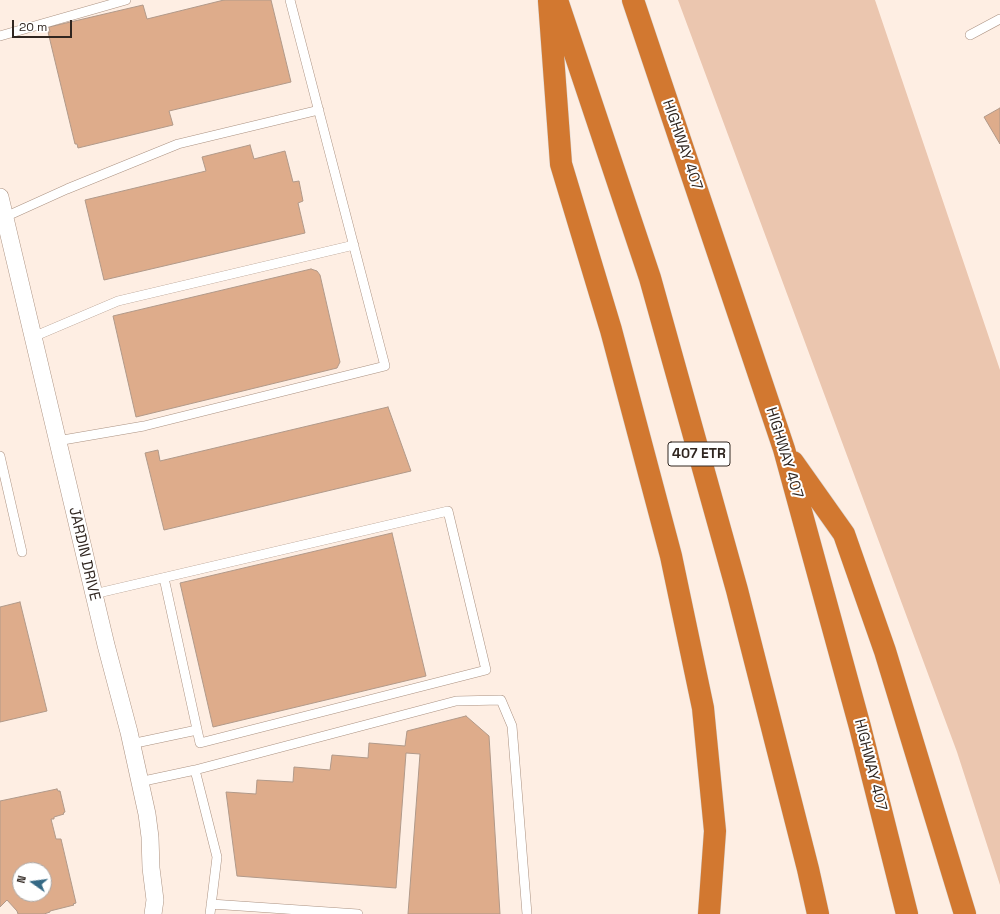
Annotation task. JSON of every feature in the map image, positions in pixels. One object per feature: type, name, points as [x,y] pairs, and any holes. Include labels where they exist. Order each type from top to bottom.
[{"type":"highway","points":[[549,0],[561,164],[610,330],[671,556],[703,708],[715,831],[709,914]]},
{"type":"highway","name":"407 ETR","points":[[557,0],[650,278],[737,590],[808,869],[818,914]]},
{"type":"highway","name":"HIGHWAY 407","points":[[633,0],[784,449],[860,727],[906,914]]},
{"type":"highway","points":[[784,449],[844,534],[885,651],[965,914]]},
{"type":"street","name":"JARDIN DRIVE","points":[[0,197],[147,814],[155,900],[153,914]]},
{"type":"lane","points":[[0,36],[126,0]]},
{"type":"lane","points":[[57,441],[144,426],[386,366],[290,0]]},
{"type":"lane","points":[[970,35],[1000,19]]},
{"type":"lane","points":[[5,217],[67,189],[178,144],[318,110]]},
{"type":"lane","points":[[33,337],[118,301],[354,245]]},
{"type":"lane","points":[[0,456],[22,552]]},
{"type":"lane","points":[[94,594],[448,511],[486,670],[200,743],[164,578]]},
{"type":"lane","points":[[139,782],[195,770],[456,701],[500,700],[512,726],[527,914]]},
{"type":"lane","points":[[131,744],[197,730]]},
{"type":"lane","points":[[195,770],[217,857],[210,914]]},
{"type":"lane","points":[[211,904],[358,914]]},
{"type":"shaded area","points":[[678,0],[875,0],[1000,370],[1000,885],[957,752]]},
{"type":"building","points":[[224,0],[271,0],[291,82],[169,111],[173,125],[78,148],[77,144],[75,144],[48,32],[50,32],[49,27],[143,5],[147,19]]},
{"type":"building","points":[[1000,108],[1000,144],[984,117]]},
{"type":"building","points":[[250,145],[254,159],[285,151],[293,182],[299,181],[303,201],[298,203],[305,233],[104,280],[85,200],[206,171],[202,157]]},
{"type":"building","points":[[311,269],[317,271],[320,275],[340,362],[337,368],[136,417],[113,316]]},
{"type":"building","points":[[388,407],[411,471],[164,530],[145,453],[158,450],[160,461]]},
{"type":"building","points":[[392,533],[426,676],[213,727],[180,583]]},
{"type":"building","points":[[20,602],[47,711],[0,722],[0,607]]},
{"type":"building","points":[[466,716],[489,736],[500,914],[408,914],[420,754],[406,753],[396,888],[237,876],[226,792],[256,794],[257,780],[293,782],[294,767],[330,770],[332,755],[368,758],[369,743],[405,746],[407,731]]},
{"type":"building","points":[[57,789],[60,791],[65,812],[63,813],[64,814],[54,817],[54,819],[51,819],[56,839],[61,839],[76,903],[73,904],[74,905],[44,914],[18,914],[7,900],[0,907],[0,801]]}]
